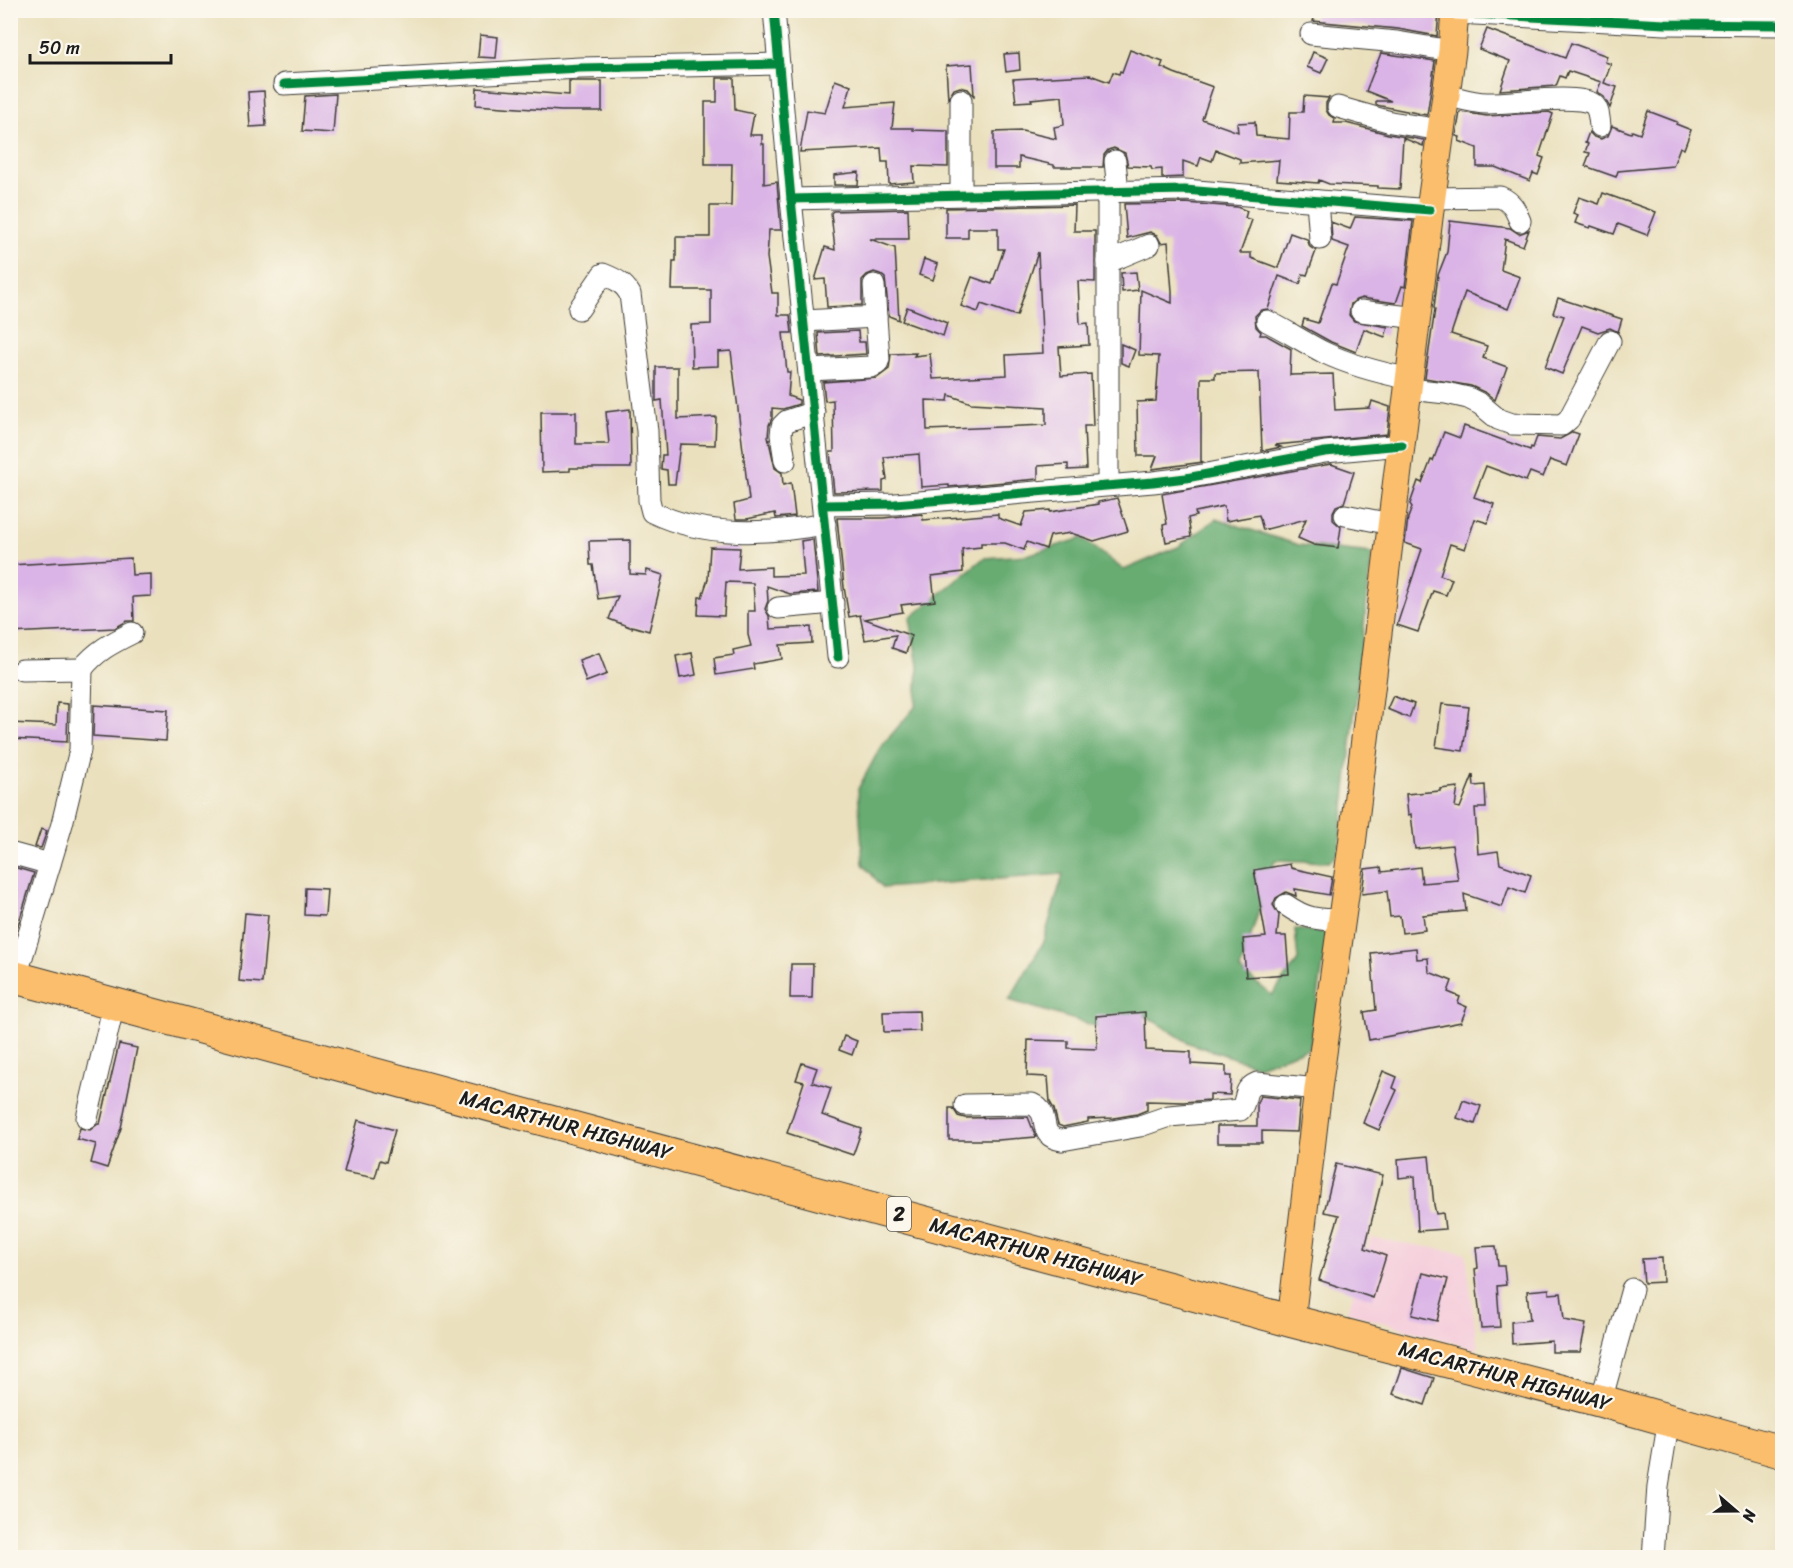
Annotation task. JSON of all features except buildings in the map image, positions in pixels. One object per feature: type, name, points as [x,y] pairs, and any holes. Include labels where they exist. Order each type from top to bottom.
[{"type":"highway","name":"MACARTHUR HIGHWAY","points":[[13,977],[1291,1321],[1601,1401],[1782,1452]]},
{"type":"main road","points":[[1291,1321],[1318,1089],[1342,920],[1452,51],[1455,12]]},
{"type":"street","points":[[774,10],[838,657]]},
{"type":"street","points":[[1455,12],[1655,24],[1782,25]]},
{"type":"street","points":[[1311,34],[1397,42],[1452,51]]},
{"type":"street","points":[[284,84],[568,68],[779,64]]},
{"type":"street","points":[[1446,95],[1484,103],[1551,99],[1584,101],[1594,105],[1598,112],[1600,126]]},
{"type":"street","points":[[961,100],[961,194]]},
{"type":"street","points":[[1338,107],[1391,122],[1441,130]]},
{"type":"street","points":[[1108,485],[1108,262],[1115,161]]},
{"type":"street","points":[[791,199],[1113,191],[1216,192],[1317,201],[1431,204],[1500,197],[1514,207],[1520,221]]},
{"type":"street","points":[[1317,201],[1320,239]]},
{"type":"street","points":[[1108,262],[1149,244]]},
{"type":"street","points":[[579,309],[603,274],[617,279],[626,286],[630,294],[644,399],[649,500],[652,512],[688,525],[750,531],[789,530],[824,515],[895,504],[1186,478],[1326,452],[1402,445]]},
{"type":"street","points":[[809,370],[871,367],[877,364],[879,359],[874,285]]},
{"type":"street","points":[[1361,311],[1418,318]]},
{"type":"street","points":[[804,321],[876,317]]},
{"type":"street","points":[[1267,321],[1344,361],[1410,384],[1468,398],[1480,404],[1498,419],[1512,424],[1562,425],[1569,419],[1610,341]]},
{"type":"street","points":[[785,461],[782,426],[787,421],[814,412]]},
{"type":"street","points":[[1345,515],[1391,524]]},
{"type":"street","points":[[778,608],[833,603]]},
{"type":"street","points":[[13,977],[62,824],[80,750],[82,669],[103,648],[132,633]]},
{"type":"street","points":[[22,670],[82,669]]},
{"type":"street","points":[[10,853],[50,864]]},
{"type":"street","points":[[1286,905],[1309,918],[1342,920]]},
{"type":"street","points":[[87,1118],[114,1004]]},
{"type":"street","points":[[965,1105],[1032,1104],[1043,1112],[1044,1126],[1048,1133],[1054,1139],[1062,1140],[1140,1126],[1169,1116],[1240,1110],[1244,1104],[1246,1091],[1257,1083],[1318,1089]]},
{"type":"street","points":[[1601,1401],[1632,1289]]},
{"type":"street","points":[[1653,1557],[1658,1486],[1668,1419]]},
{"type":"shaded area","points":[[1371,1238],[1466,1253],[1478,1350],[1347,1312]]},
{"type":"green space","points":[[1216,519],[1299,545],[1372,553],[1339,853],[1329,862],[1275,860],[1240,970],[1272,995],[1298,960],[1295,929],[1328,933],[1310,1048],[1258,1066],[1189,1043],[1143,1014],[1105,1029],[1009,1000],[1043,943],[1063,874],[883,888],[863,864],[858,789],[880,748],[916,706],[918,666],[910,618],[984,558],[1027,555],[1082,538],[1124,570],[1178,547]]},
{"type":"cycle path","points":[[774,10],[838,657]]},
{"type":"cycle path","points":[[1455,13],[1665,24],[1782,25]]},
{"type":"cycle path","points":[[284,84],[580,68],[779,64]]},
{"type":"cycle path","points":[[791,199],[1185,190],[1430,210]]},
{"type":"cycle path","points":[[823,505],[895,504],[1153,482],[1325,452],[1402,445]]}]
